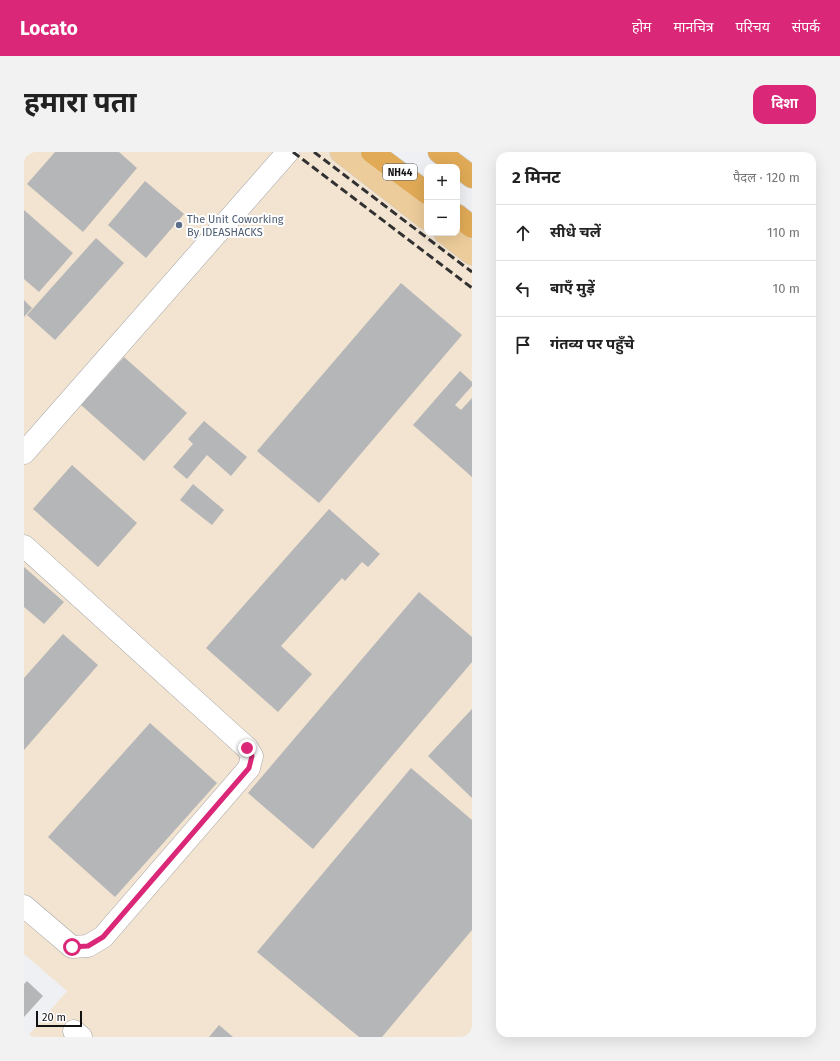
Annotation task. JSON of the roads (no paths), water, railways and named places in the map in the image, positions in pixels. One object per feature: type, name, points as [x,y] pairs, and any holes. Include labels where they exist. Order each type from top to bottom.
[{"type":"highway","name":"NH44","points":[[372,152],[424,191]]},
{"type":"highway","points":[[439,152],[472,177]]},
{"type":"highway","points":[[460,217],[472,226]]},
{"type":"main road","points":[[341,152],[424,217]]},
{"type":"main road","points":[[449,236],[472,254]]},
{"type":"street","points":[[24,453],[288,152]]},
{"type":"street","points":[[24,546],[247,748],[252,756],[249,768],[103,937],[88,946],[72,947],[24,906]]},
{"type":"railway","points":[[293,152],[472,288]]},
{"type":"railway","points":[[314,152],[472,272]]},
{"type":"place","name":"The Unit Coworking By IDEASHACKS","points":[[179,225]]}]
